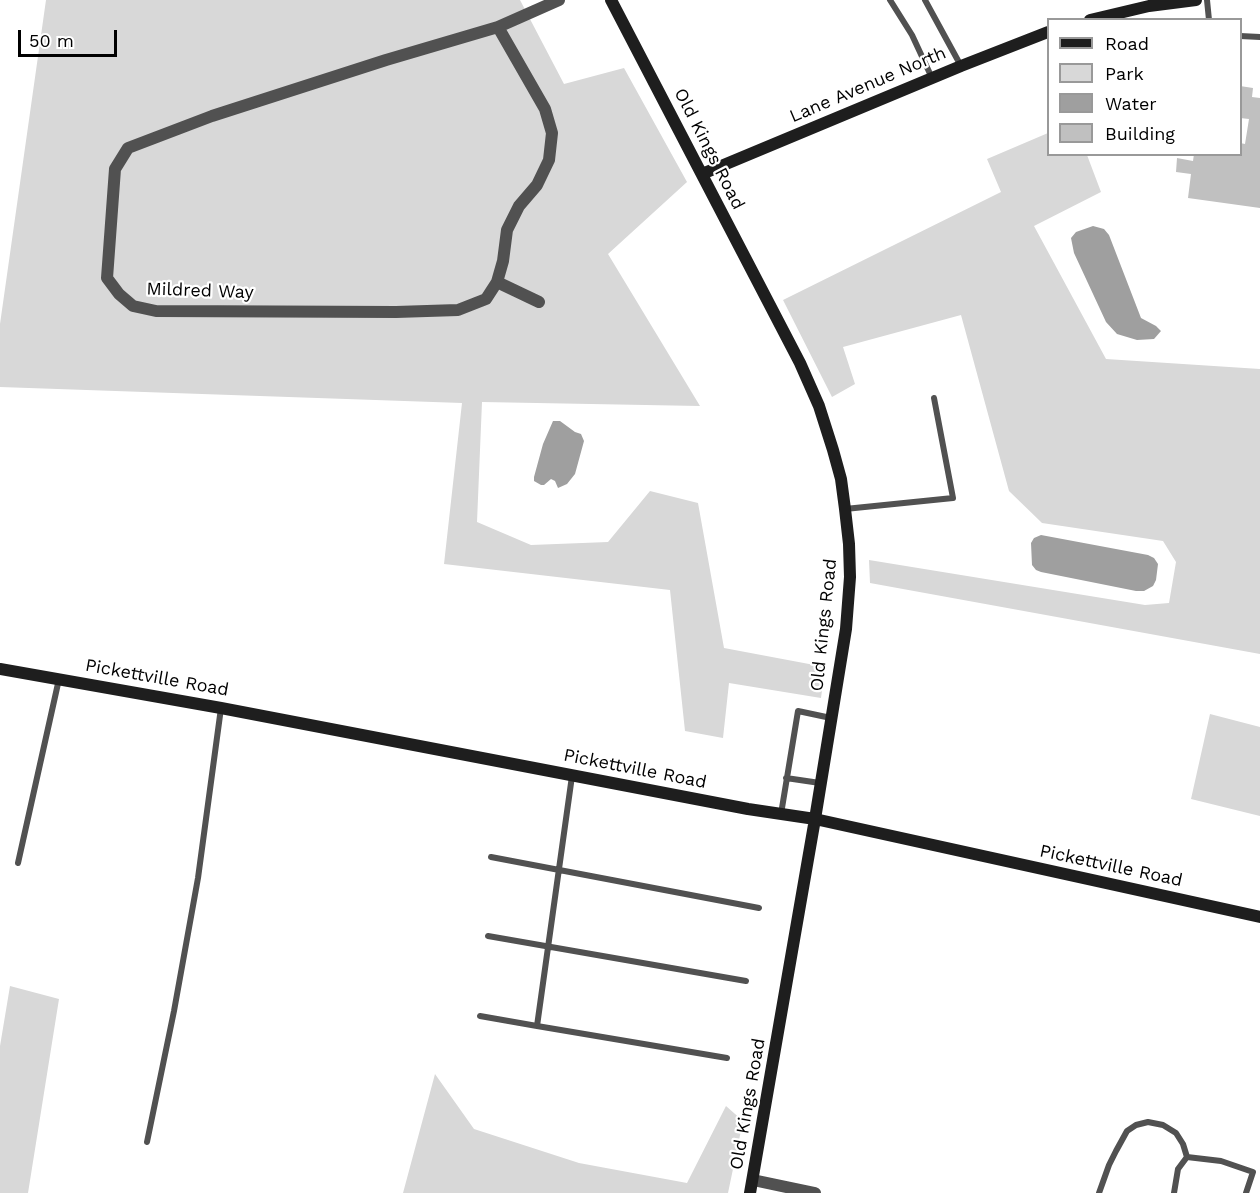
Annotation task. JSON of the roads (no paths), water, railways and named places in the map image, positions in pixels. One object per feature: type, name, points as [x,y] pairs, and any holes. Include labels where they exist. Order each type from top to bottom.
[{"type":"main road","name":"Old Kings Road","points":[[611,0],[800,363],[819,406],[833,450],[841,479],[845,509],[850,577],[846,629],[750,1193]]},
{"type":"main road","points":[[1098,18],[1149,6],[1196,0]]},
{"type":"main road","name":"Lane Avenue North","points":[[702,174],[1047,32]]},
{"type":"main road","name":"Pickettville Road","points":[[0,669],[221,708],[748,809],[815,819],[1260,917]]},
{"type":"street","name":"Mildred Way","points":[[497,282],[486,299],[458,310],[156,311],[134,306],[119,294],[107,278],[115,169],[128,148],[212,116],[498,27],[559,0]]},
{"type":"street","points":[[498,27],[545,109],[552,134],[549,160],[537,185],[519,206],[507,230],[503,261],[497,282],[539,302]]},
{"type":"street","points":[[753,1180],[814,1193]]},
{"type":"lane","points":[[890,0],[912,35],[932,78]]},
{"type":"lane","points":[[924,0],[961,66]]},
{"type":"lane","points":[[1207,0],[1209,18]]},
{"type":"lane","points":[[1242,36],[1260,37]]},
{"type":"lane","points":[[845,509],[953,498],[934,398]]},
{"type":"lane","points":[[18,863],[59,679]]},
{"type":"lane","points":[[147,1142],[198,878],[221,708]]},
{"type":"lane","points":[[781,814],[798,711],[832,718]]},
{"type":"lane","points":[[537,1026],[573,775]]},
{"type":"lane","points":[[786,778],[821,783]]},
{"type":"lane","points":[[491,857],[759,908]]},
{"type":"lane","points":[[488,936],[746,981]]},
{"type":"lane","points":[[480,1016],[727,1059]]},
{"type":"lane","points":[[1099,1193],[1116,1151],[1127,1131],[1136,1125],[1148,1122],[1163,1125],[1176,1133],[1187,1157]]},
{"type":"lane","points":[[1174,1193],[1178,1169],[1187,1157]]},
{"type":"lane","points":[[1187,1157],[1221,1161],[1252,1172],[1245,1193]]},
{"type":"water","points":[[1093,226],[1104,229],[1109,235],[1141,318],[1161,331],[1154,339],[1137,340],[1117,334],[1106,322],[1074,253],[1071,238],[1076,232]]},
{"type":"water","points":[[553,421],[560,421],[581,434],[584,441],[575,474],[567,484],[558,488],[555,481],[551,479],[544,485],[534,481],[543,444]]},
{"type":"water","points":[[1041,535],[1148,555],[1158,564],[1156,580],[1153,586],[1144,591],[1136,591],[1041,572],[1032,565],[1031,543],[1034,538]]}]
